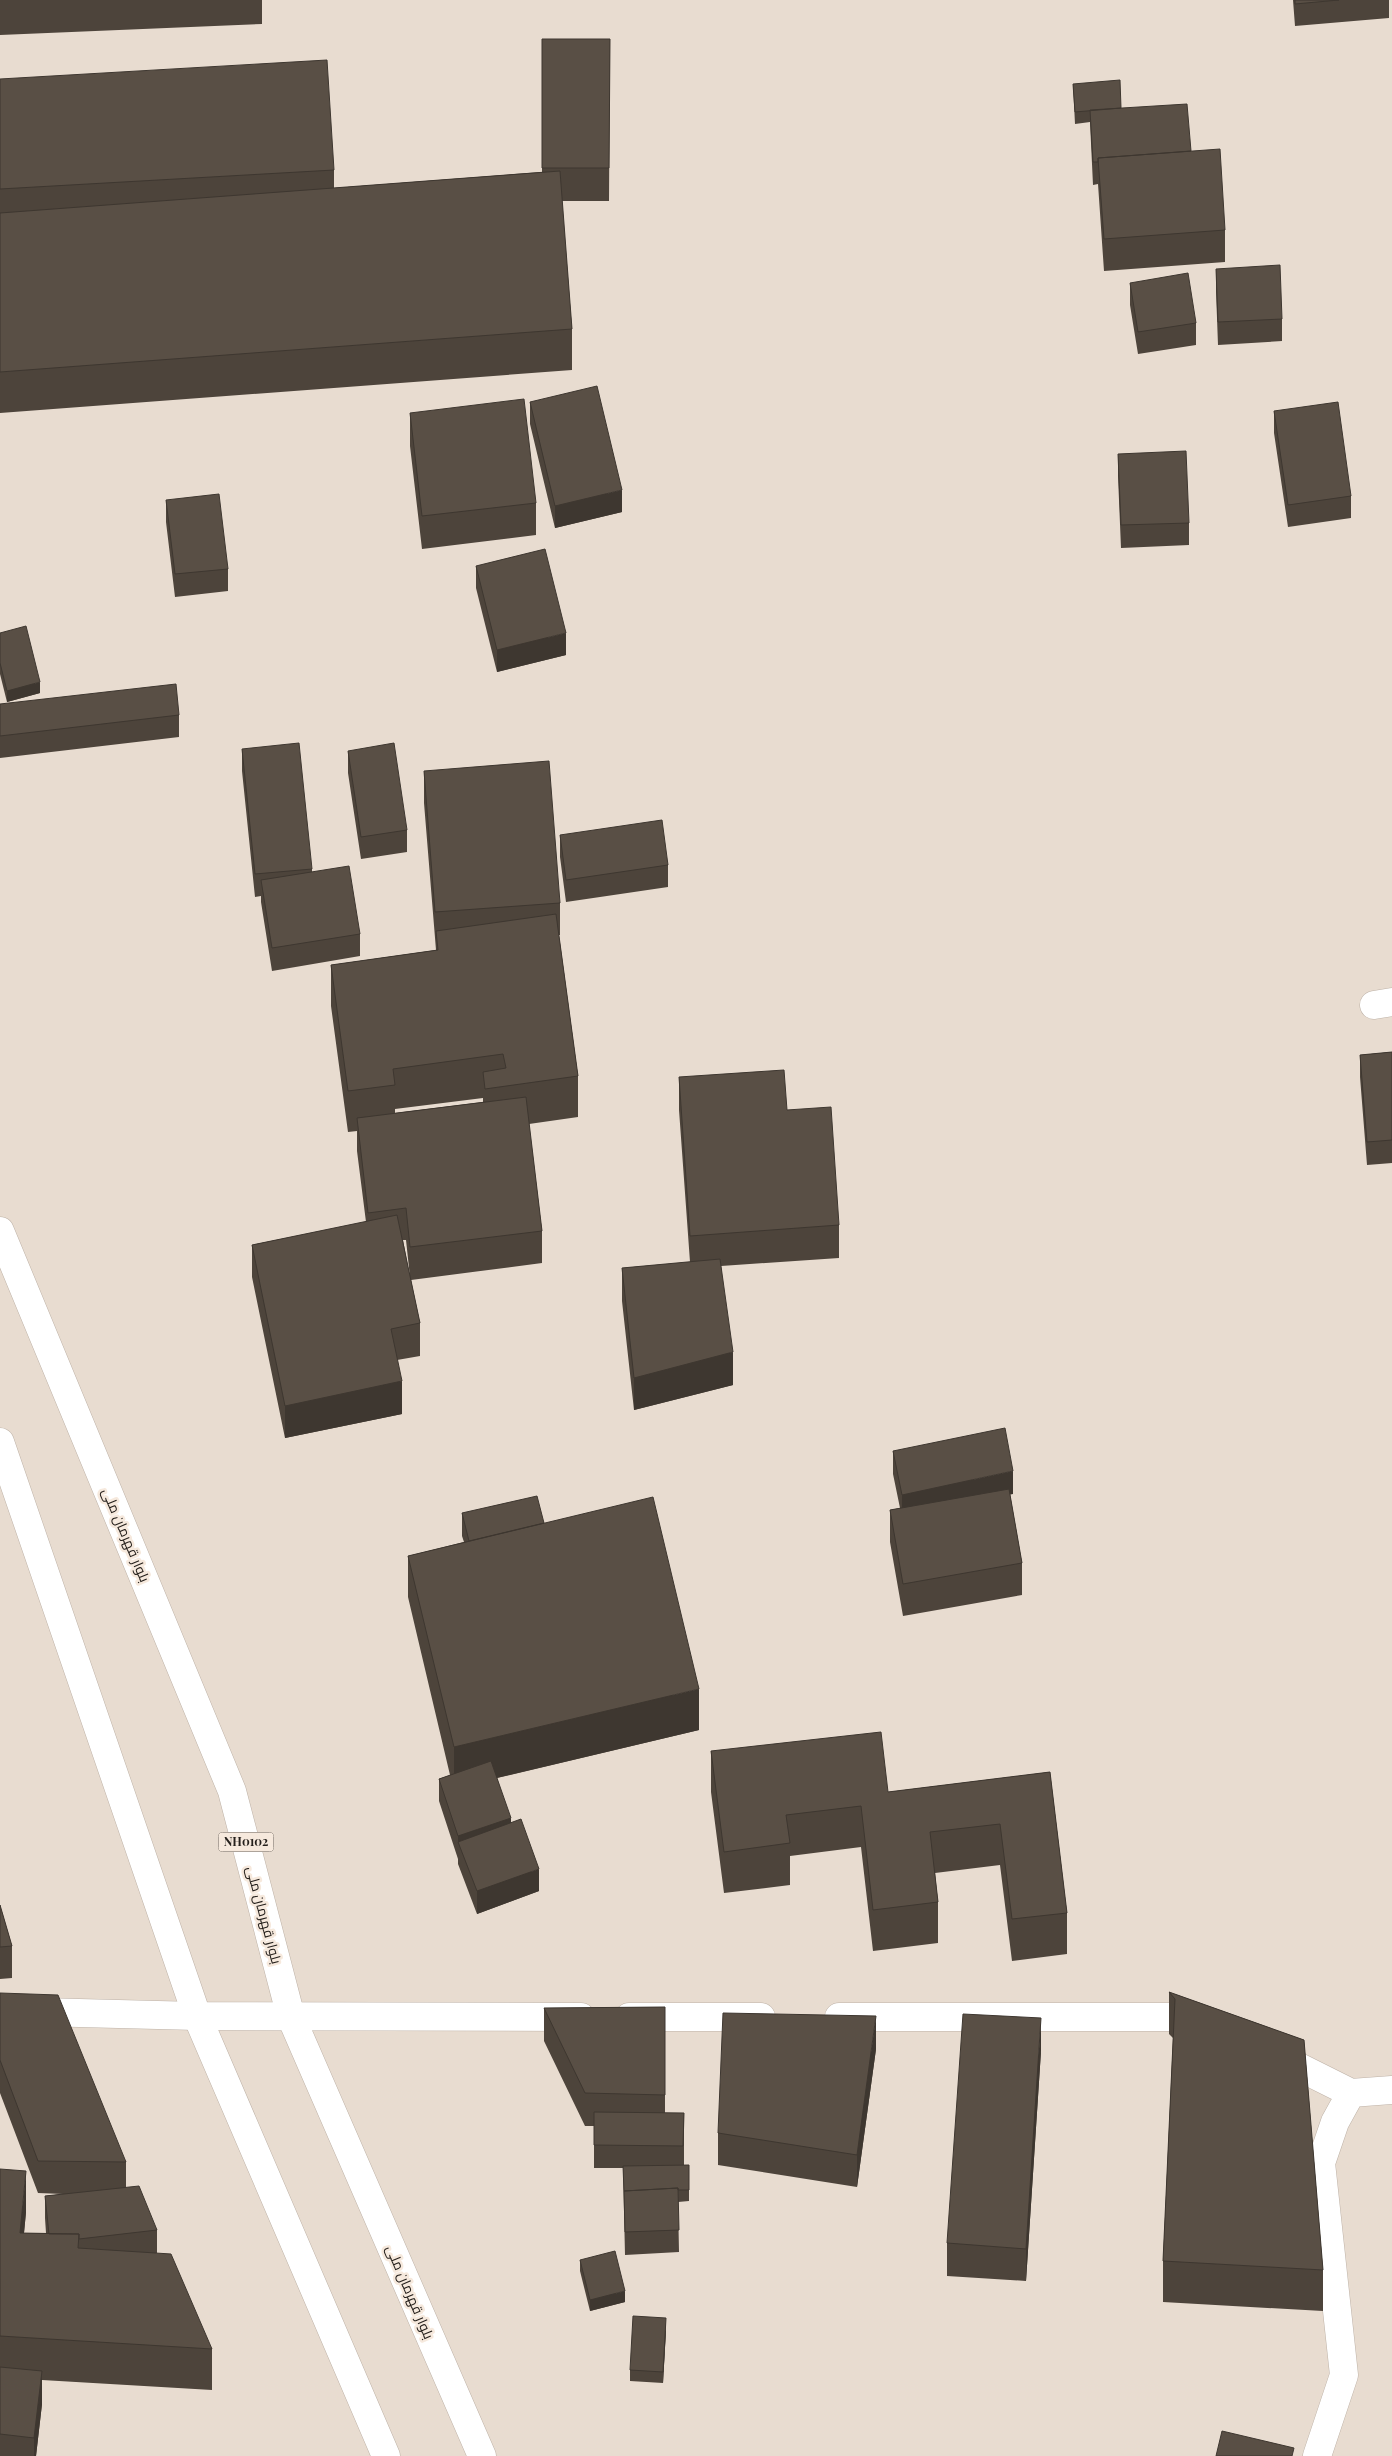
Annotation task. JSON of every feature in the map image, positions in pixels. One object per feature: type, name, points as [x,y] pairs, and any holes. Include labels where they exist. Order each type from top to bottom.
[{"type":"main road","name":"بلوار قهرمان ملی","points":[[0,1231],[232,1791],[291,2017],[482,2456]]},
{"type":"main road","points":[[0,1442],[197,2016],[386,2456]]},
{"type":"main road","points":[[0,2011],[291,2017],[789,2017]]},
{"type":"main road","points":[[819,2017],[1197,2017],[1351,2093],[1392,2090]]},
{"type":"main road","points":[[1317,2456],[1344,2375],[1321,2163],[1335,2122],[1351,2093]]},
{"type":"building","points":[[1295,0],[1339,0],[1295,4]]},
{"type":"building","points":[[542,39],[610,39],[609,168],[542,168]]},
{"type":"building","points":[[327,60],[334,170],[0,189],[0,79]]},
{"type":"building","points":[[1120,80],[1121,108],[1075,112],[1073,84]]},
{"type":"building","points":[[1187,104],[1191,151],[1098,158],[1098,162],[1093,162],[1090,110]]},
{"type":"building","points":[[1220,149],[1225,230],[1104,239],[1098,158]]},
{"type":"building","points":[[560,171],[572,329],[0,372],[0,213]]},
{"type":"building","points":[[1280,265],[1282,319],[1218,322],[1216,269]]},
{"type":"building","points":[[1188,273],[1196,323],[1138,332],[1130,283]]},
{"type":"building","points":[[597,386],[622,490],[555,506],[530,402]]},
{"type":"building","points":[[524,399],[536,503],[422,516],[410,413]]},
{"type":"building","points":[[1338,402],[1351,496],[1288,505],[1274,411]]},
{"type":"building","points":[[1186,451],[1189,523],[1121,525],[1118,454]]},
{"type":"building","points":[[219,494],[228,569],[175,574],[166,500]]},
{"type":"building","points":[[545,549],[566,633],[497,650],[476,566]]},
{"type":"building","points":[[26,626],[40,682],[7,691],[0,663],[0,633]]},
{"type":"building","points":[[176,684],[179,715],[0,736],[0,704]]},
{"type":"building","points":[[299,743],[312,869],[255,874],[242,749]]},
{"type":"building","points":[[394,743],[407,830],[361,837],[348,751]]},
{"type":"building","points":[[549,761],[560,903],[435,912],[424,771]]},
{"type":"building","points":[[662,820],[668,865],[566,880],[560,835]]},
{"type":"building","points":[[349,866],[360,934],[272,948],[261,880]]},
{"type":"building","points":[[556,914],[578,1076],[485,1089],[483,1072],[506,1068],[503,1054],[393,1069],[395,1085],[348,1091],[331,965],[438,950],[436,931]]},
{"type":"building","points":[[1392,1052],[1392,1140],[1367,1142],[1360,1055]]},
{"type":"building","points":[[784,1070],[787,1110],[831,1107],[839,1225],[690,1236],[679,1077]]},
{"type":"building","points":[[526,1097],[542,1231],[410,1247],[406,1208],[368,1213],[357,1118]]},
{"type":"building","points":[[397,1215],[420,1323],[391,1329],[402,1381],[285,1406],[252,1245]]},
{"type":"building","points":[[720,1259],[733,1352],[634,1378],[622,1268]]},
{"type":"building","points":[[1005,1428],[1013,1471],[902,1495],[893,1451]]},
{"type":"building","points":[[1009,1489],[1022,1563],[903,1584],[890,1510]]},
{"type":"building","points":[[537,1496],[544,1523],[469,1541],[462,1513]]},
{"type":"building","points":[[653,1497],[699,1689],[454,1747],[408,1556]]},
{"type":"building","points":[[881,1732],[888,1792],[1050,1772],[1067,1913],[1012,1919],[1000,1824],[930,1832],[938,1902],[873,1910],[861,1806],[786,1815],[790,1843],[724,1852],[711,1751]]},
{"type":"building","points":[[491,1761],[511,1818],[458,1836],[439,1779]]},
{"type":"building","points":[[521,1819],[539,1869],[477,1891],[458,1842]]},
{"type":"building","points":[[0,1905],[12,1946],[0,1947]]},
{"type":"building","points":[[1169,1992],[1304,2040],[1323,2270],[1163,2261],[1175,1999]]},
{"type":"building","points":[[0,1993],[58,1995],[126,2162],[38,2161],[0,2060]]},
{"type":"building","points":[[665,2007],[665,2095],[585,2093],[544,2008]]},
{"type":"building","points":[[723,2013],[876,2016],[857,2155],[718,2133]]},
{"type":"building","points":[[963,2014],[1041,2018],[1026,2249],[947,2243]]},
{"type":"building","points":[[594,2112],[684,2113],[683,2146],[594,2145]]},
{"type":"building","points":[[689,2165],[689,2190],[678,2190],[678,2188],[624,2191],[623,2166]]},
{"type":"building","points":[[0,2169],[26,2171],[20,2233],[79,2234],[78,2248],[171,2254],[212,2349],[0,2336]]},
{"type":"building","points":[[139,2186],[157,2230],[79,2239],[79,2234],[49,2234],[45,2196]]},
{"type":"building","points":[[678,2188],[679,2230],[625,2232],[624,2191]]},
{"type":"building","points":[[615,2251],[625,2291],[590,2300],[580,2260]]},
{"type":"building","points":[[633,2316],[666,2318],[663,2372],[630,2370]]},
{"type":"building","points":[[0,2367],[42,2371],[34,2438],[0,2434]]},
{"type":"building","points":[[1222,2431],[1294,2448],[1292,2456],[1216,2456]]}]
